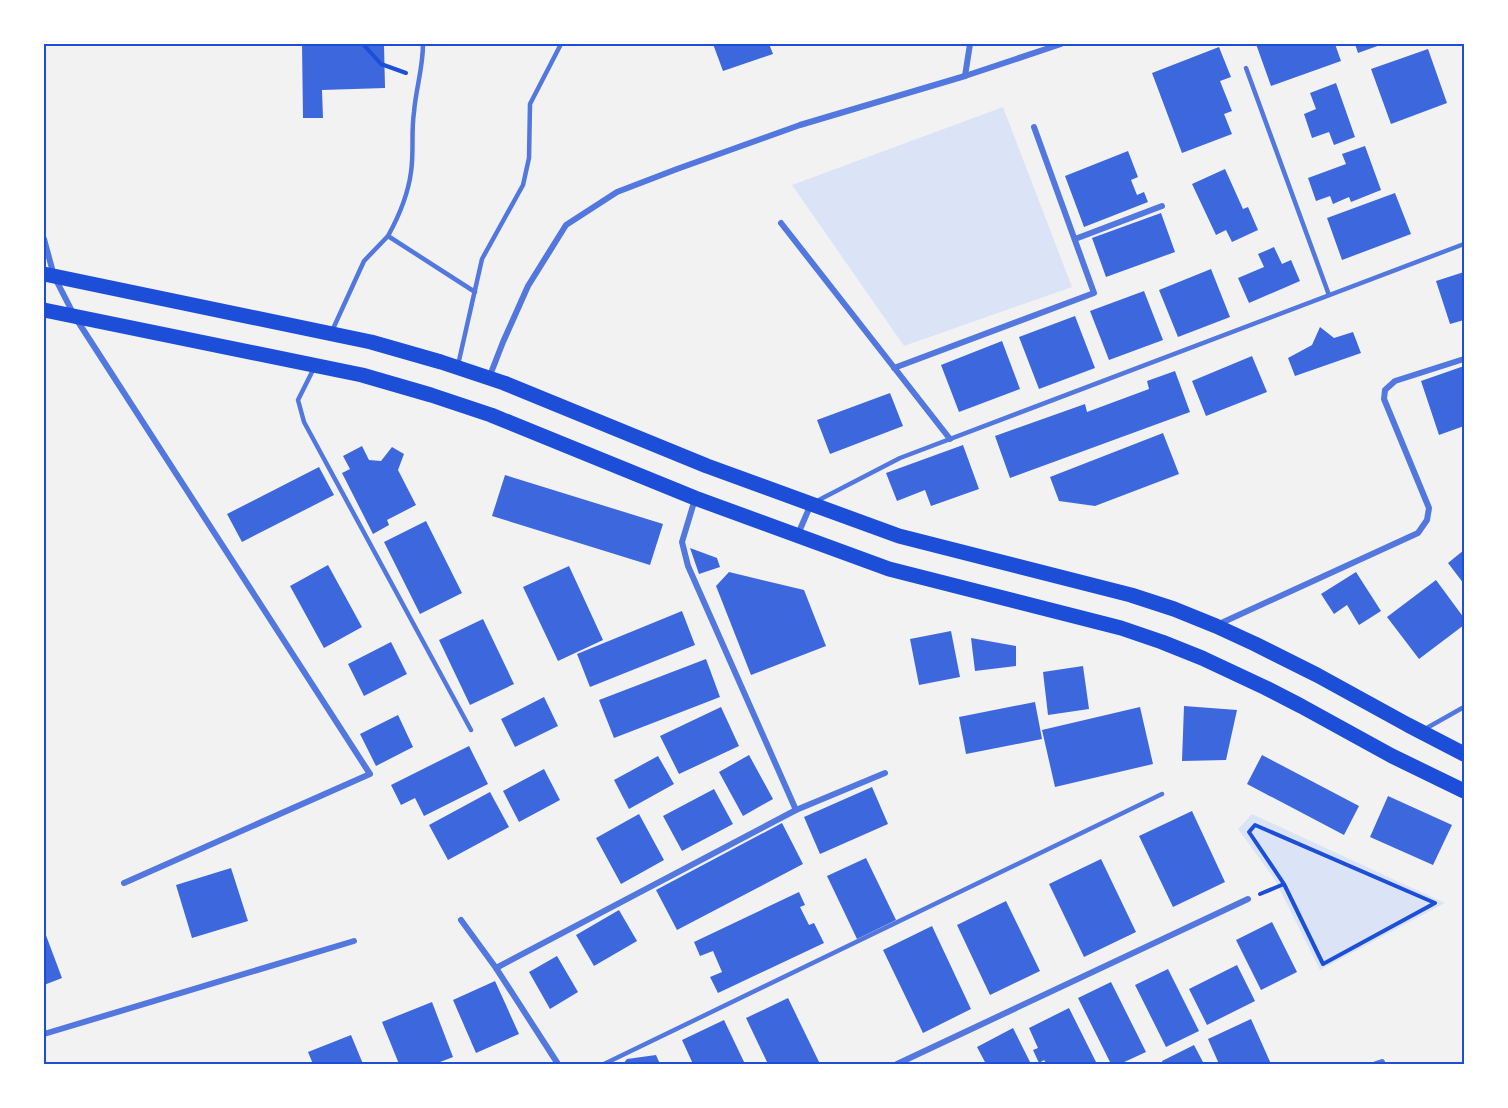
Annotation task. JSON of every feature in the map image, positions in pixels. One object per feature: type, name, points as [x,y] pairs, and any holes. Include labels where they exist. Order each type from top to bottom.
[{"type":"main road","points":[[49,275],[371,342],[457,367],[504,383],[707,466],[900,536],[1131,595],[1174,609],[1216,626],[1317,675],[1420,732],[1464,753]]},
{"type":"main road","points":[[44,310],[374,378],[491,415],[695,498],[889,569],[1121,628],[1202,658],[1257,684],[1392,756],[1464,791]]},
{"type":"street","points":[[965,76],[970,44]]},
{"type":"street","points":[[489,378],[528,286],[566,225],[617,192],[801,125],[965,76],[1061,44]]},
{"type":"street","points":[[894,368],[1094,293],[1034,127]]},
{"type":"street","points":[[1075,239],[1162,206]]},
{"type":"street","points":[[781,223],[950,439]]},
{"type":"street","points":[[44,239],[49,275],[370,774],[124,883]]},
{"type":"street","points":[[1216,626],[1418,533],[1427,520],[1429,508],[1384,399],[1385,390],[1395,381],[1464,359]]},
{"type":"street","points":[[695,498],[682,542],[688,566],[796,810]]},
{"type":"street","points":[[797,536],[811,504]]},
{"type":"street","points":[[496,968],[796,810],[885,772]]},
{"type":"street","points":[[897,1065],[1248,899]]},
{"type":"street","points":[[461,920],[496,968],[558,1065]]},
{"type":"street","points":[[44,1034],[354,941]]},
{"type":"lane","points":[[331,333],[364,261],[388,236],[400,213],[409,186],[412,171],[414,112],[423,44]]},
{"type":"lane","points":[[457,367],[482,259],[523,185],[529,158],[530,104],[561,44]]},
{"type":"lane","points":[[1246,68],[1329,295]]},
{"type":"lane","points":[[388,236],[475,292]]},
{"type":"lane","points":[[811,504],[900,458],[1464,244]]},
{"type":"lane","points":[[315,366],[298,400],[304,422],[471,730]]},
{"type":"lane","points":[[1420,732],[1464,707]]},
{"type":"lane","points":[[604,1065],[1162,794]]},
{"type":"path","points":[[363,44],[381,64],[404,73],[421,71]]},
{"type":"path","points":[[1255,825],[1436,903],[1323,964],[1284,884],[1249,832],[1255,825]]},
{"type":"path","points":[[1248,899],[1284,884]]},
{"type":"shaded area","points":[[1003,107],[1072,287],[904,346],[792,185]]},
{"type":"shaded area","points":[[1252,814],[1445,903],[1320,970],[1275,880],[1238,829]]},
{"type":"building","points":[[302,44],[384,44],[385,88],[322,90],[323,118],[303,118]]},
{"type":"building","points":[[713,44],[769,44],[773,54],[723,71]]},
{"type":"building","points":[[1256,44],[1335,44],[1341,61],[1271,86]]},
{"type":"building","points":[[1355,44],[1383,44],[1358,53]]},
{"type":"building","points":[[1219,47],[1231,77],[1220,81],[1232,111],[1224,114],[1232,134],[1182,153],[1152,73]]},
{"type":"building","points":[[1428,49],[1447,103],[1391,124],[1371,69]]},
{"type":"building","points":[[1336,83],[1355,137],[1334,145],[1329,132],[1312,138],[1304,114],[1316,109],[1310,93]]},
{"type":"building","points":[[1365,146],[1381,190],[1351,202],[1349,197],[1333,204],[1330,196],[1316,201],[1308,178],[1346,164],[1342,154]]},
{"type":"building","points":[[1128,151],[1138,177],[1131,180],[1137,195],[1144,192],[1148,202],[1084,227],[1065,176]]},
{"type":"building","points":[[1225,169],[1243,209],[1248,207],[1258,230],[1232,242],[1226,230],[1216,235],[1192,184]]},
{"type":"building","points":[[1395,193],[1411,234],[1342,260],[1327,218]]},
{"type":"building","points":[[1161,213],[1175,252],[1106,277],[1092,238]]},
{"type":"building","points":[[1274,247],[1282,264],[1291,260],[1300,281],[1249,303],[1238,278],[1264,267],[1258,254]]},
{"type":"building","points":[[1211,269],[1230,317],[1178,337],[1159,290]]},
{"type":"building","points":[[1464,272],[1464,320],[1450,324],[1436,281]]},
{"type":"building","points":[[1144,291],[1163,340],[1109,360],[1090,311]]},
{"type":"building","points":[[1075,316],[1095,368],[1039,389],[1019,337]]},
{"type":"building","points":[[1320,327],[1334,338],[1353,332],[1361,353],[1295,376],[1288,358],[1312,345]]},
{"type":"building","points":[[1002,341],[1020,389],[959,412],[941,365]]},
{"type":"building","points":[[1252,356],[1267,392],[1206,416],[1192,381]]},
{"type":"building","points":[[1464,366],[1464,426],[1439,435],[1421,381]]},
{"type":"building","points":[[1175,371],[1190,412],[1010,478],[995,436],[1085,404],[1087,412],[1149,389],[1147,381]]},
{"type":"building","points":[[890,393],[903,426],[830,454],[817,420]]},
{"type":"building","points":[[1163,433],[1179,474],[1095,506],[1059,501],[1050,477]]},
{"type":"building","points":[[963,445],[979,489],[931,506],[925,490],[897,501],[886,473]]},
{"type":"building","points":[[362,446],[369,460],[381,461],[392,447],[404,454],[398,470],[416,505],[387,520],[389,525],[373,534],[342,473],[350,469],[343,456]]},
{"type":"building","points":[[319,467],[334,495],[242,542],[227,514]]},
{"type":"building","points":[[505,475],[663,524],[650,565],[492,516]]},
{"type":"building","points":[[426,521],[462,593],[420,614],[384,542]]},
{"type":"building","points":[[690,548],[717,558],[720,567],[699,574]]},
{"type":"building","points":[[1464,550],[1464,584],[1448,563]]},
{"type":"building","points":[[328,565],[362,627],[324,648],[290,586]]},
{"type":"building","points":[[569,566],[603,640],[558,661],[523,587]]},
{"type":"building","points":[[729,572],[804,590],[826,646],[751,675],[716,586]]},
{"type":"building","points":[[1356,572],[1381,611],[1359,625],[1347,605],[1334,614],[1321,594]]},
{"type":"building","points":[[1436,580],[1464,618],[1464,625],[1419,659],[1387,617]]},
{"type":"building","points":[[682,611],[695,645],[590,687],[577,654]]},
{"type":"building","points":[[483,619],[514,684],[470,705],[439,640]]},
{"type":"building","points":[[951,631],[960,677],[919,685],[910,639]]},
{"type":"building","points":[[971,638],[1016,646],[1016,666],[975,671]]},
{"type":"building","points":[[391,642],[407,674],[364,696],[348,664]]},
{"type":"building","points":[[706,659],[720,697],[614,738],[599,700]]},
{"type":"building","points":[[1083,666],[1089,709],[1048,715],[1043,672]]},
{"type":"building","points":[[544,697],[558,726],[515,747],[501,719]]},
{"type":"building","points":[[1035,702],[1042,739],[966,754],[959,717]]},
{"type":"building","points":[[1184,706],[1237,710],[1226,760],[1182,761]]},
{"type":"building","points":[[721,707],[739,746],[679,774],[660,736]]},
{"type":"building","points":[[1140,707],[1153,764],[1055,787],[1042,730]]},
{"type":"building","points":[[398,715],[413,747],[376,766],[360,734]]},
{"type":"building","points":[[469,746],[488,784],[424,816],[415,798],[401,805],[391,785]]},
{"type":"building","points":[[749,755],[773,799],[743,816],[719,772]]},
{"type":"building","points":[[1262,755],[1359,806],[1344,835],[1247,784]]},
{"type":"building","points":[[658,756],[674,784],[629,809],[614,780]]},
{"type":"building","points":[[544,769],[560,800],[519,822],[503,791]]},
{"type":"building","points":[[872,787],[888,824],[820,854],[804,817]]},
{"type":"building","points":[[714,789],[733,824],[682,851],[663,816]]},
{"type":"building","points":[[490,792],[509,827],[448,860],[429,825]]},
{"type":"building","points":[[1388,796],[1452,825],[1433,865],[1370,837]]},
{"type":"building","points":[[1192,811],[1225,882],[1173,907],[1139,836]]},
{"type":"building","points":[[639,814],[664,860],[621,884],[596,838]]},
{"type":"building","points":[[782,823],[803,864],[677,930],[656,890]]},
{"type":"building","points":[[866,858],[896,920],[857,939],[827,876]]},
{"type":"building","points":[[1101,859],[1136,932],[1084,957],[1049,884]]},
{"type":"building","points":[[231,868],[248,921],[192,938],[176,885]]},
{"type":"building","points":[[799,892],[805,905],[800,907],[809,925],[814,923],[824,943],[718,993],[710,977],[722,972],[713,951],[700,956],[694,942]]},
{"type":"building","points":[[1006,901],[1040,971],[990,995],[957,925]]},
{"type":"building","points":[[619,910],[637,941],[594,966],[576,935]]},
{"type":"building","points":[[1272,922],[1297,972],[1261,990],[1236,940]]},
{"type":"building","points":[[932,926],[971,1009],[923,1033],[883,950]]},
{"type":"building","points":[[44,930],[62,978],[44,985]]},
{"type":"building","points":[[557,956],[578,992],[550,1009],[529,972]]},
{"type":"building","points":[[1237,965],[1255,1001],[1207,1025],[1189,989]]},
{"type":"building","points":[[1168,969],[1199,1031],[1166,1047],[1135,985]]},
{"type":"building","points":[[495,981],[519,1034],[476,1053],[453,1000]]},
{"type":"building","points":[[1111,982],[1146,1052],[1120,1064],[1111,1064],[1078,998]]},
{"type":"building","points":[[788,998],[820,1064],[768,1064],[746,1018]]},
{"type":"building","points":[[432,1002],[453,1057],[435,1064],[399,1064],[382,1022]]},
{"type":"building","points":[[1069,1008],[1097,1064],[1047,1064],[1044,1060],[1039,1063],[1033,1050],[1038,1048],[1029,1028]]},
{"type":"building","points":[[1251,1019],[1271,1064],[1219,1064],[1208,1039]]},
{"type":"building","points":[[724,1020],[745,1064],[693,1064],[682,1040]]},
{"type":"building","points":[[1013,1028],[1031,1064],[986,1064],[977,1047]]},
{"type":"building","points":[[351,1035],[363,1064],[313,1064],[308,1052]]},
{"type":"building","points":[[1194,1045],[1204,1064],[1163,1064],[1162,1061]]},
{"type":"building","points":[[656,1055],[660,1064],[623,1064],[627,1059]]}]
